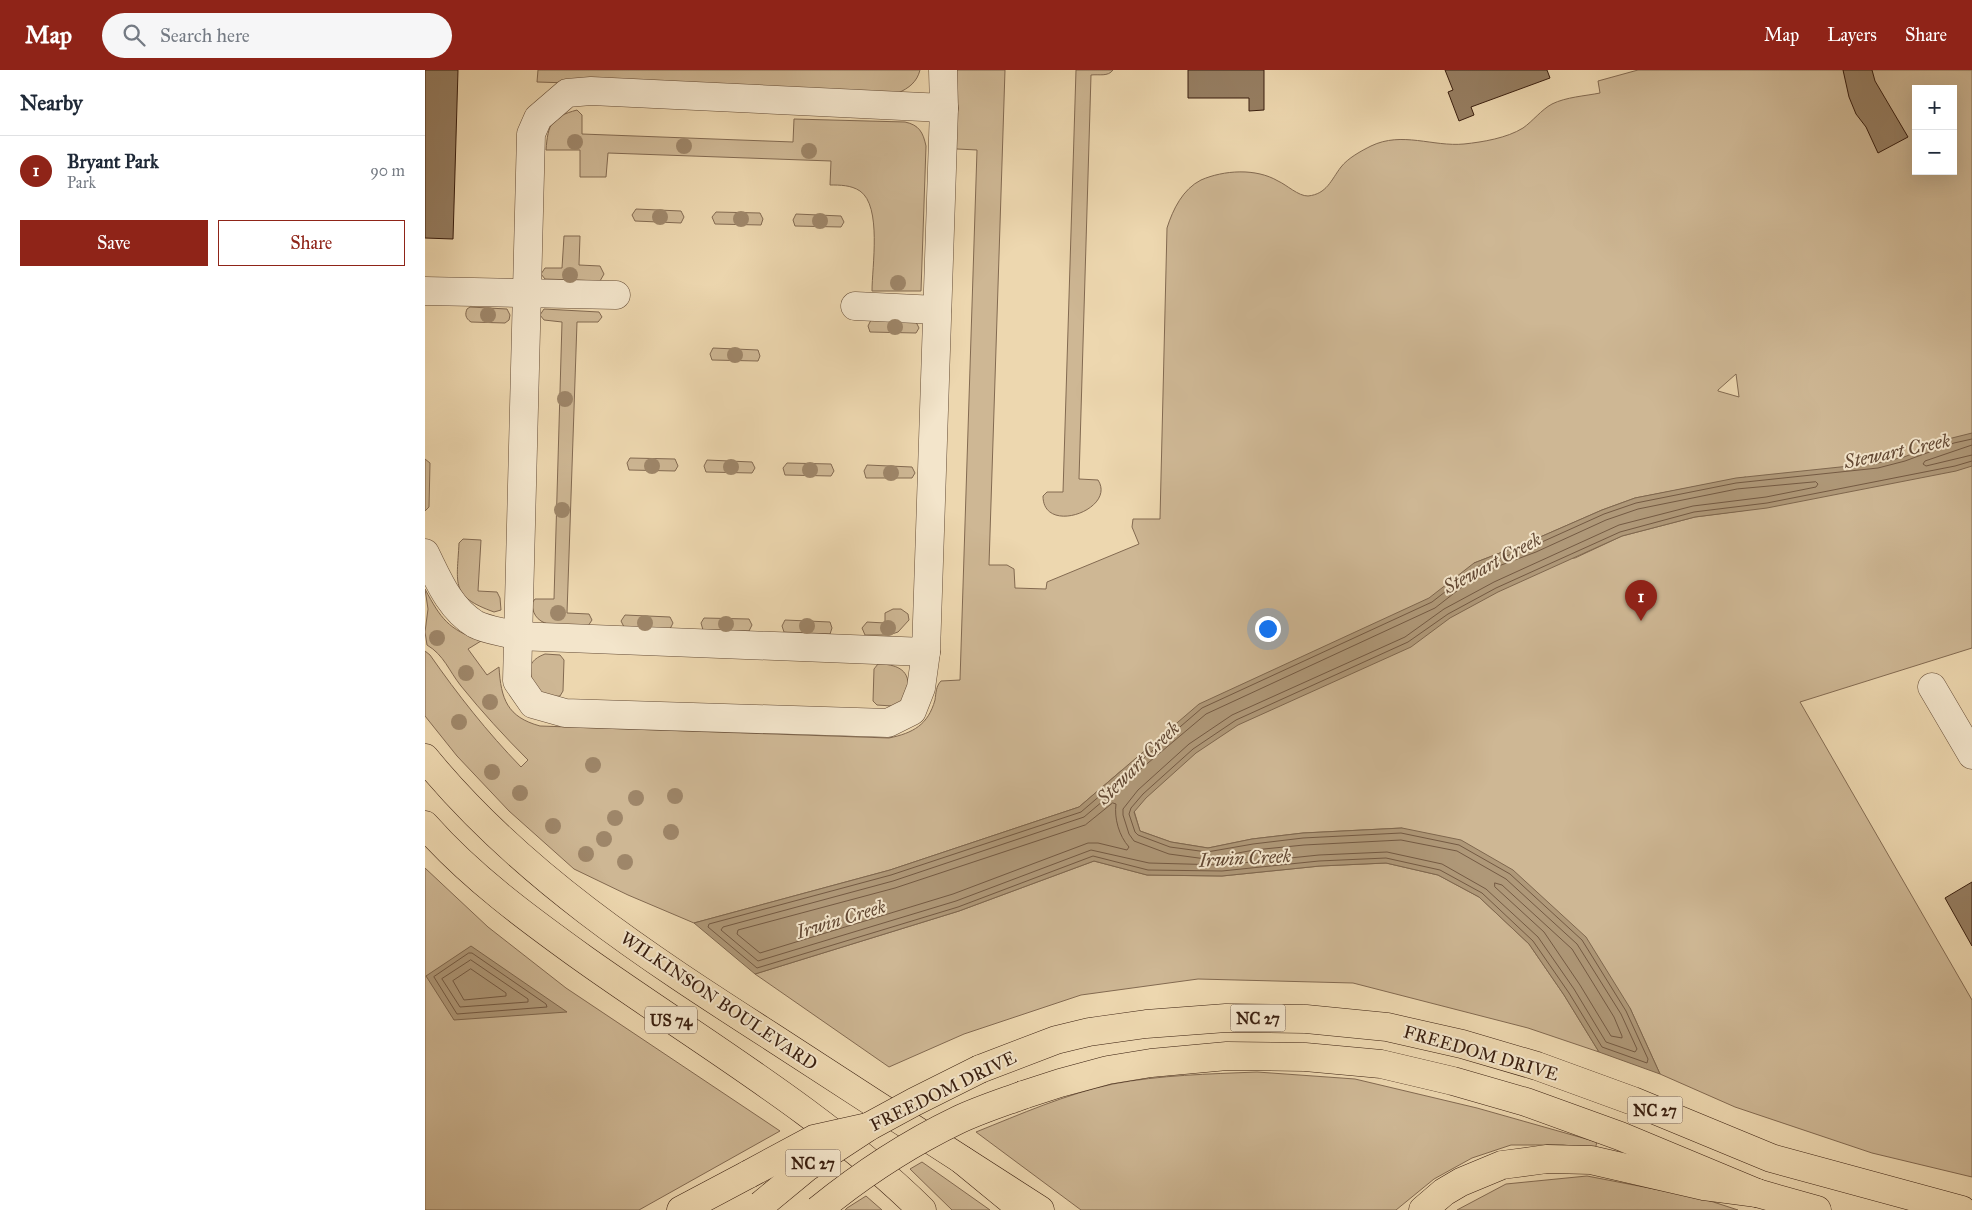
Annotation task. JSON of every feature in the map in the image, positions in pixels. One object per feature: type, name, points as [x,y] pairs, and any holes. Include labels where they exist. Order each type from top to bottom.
[{"type":"main road","name":"WILKINSON BOULEVARD","points":[[425,758],[447,785],[517,855],[580,906],[696,988],[1041,1210]]},
{"type":"main road","name":"US 74","points":[[425,825],[449,852],[519,912],[790,1101],[891,1180],[922,1210]]},
{"type":"main road","name":"FREEDOM DRIVE","points":[[759,1208],[807,1167],[869,1127],[980,1069],[1056,1040],[1089,1032],[1146,1024],[1226,1018],[1306,1019],[1387,1027],[1463,1044],[1537,1066],[1645,1106],[1771,1158],[1962,1210]]},
{"type":"main road","name":"FREEDOM DRIVE","points":[[818,1210],[841,1191],[891,1157],[959,1119],[1023,1095],[1108,1070],[1151,1063],[1227,1056],[1305,1057],[1381,1064],[1453,1081],[1525,1102],[1620,1136],[1757,1193],[1817,1210]]},
{"type":"main road","points":[[681,1210],[814,1139],[869,1127]]},
{"type":"main road","points":[[1423,1210],[1444,1192],[1461,1182],[1502,1165],[1547,1159],[1591,1160],[1704,1186],[1757,1193]]},
{"type":"main road","points":[[962,1160],[1023,1210]]},
{"type":"lane","points":[[943,70],[944,108],[926,652],[921,688],[912,711],[888,723],[565,713],[533,704],[517,681],[517,636],[531,134],[538,118],[567,93],[591,91],[944,108]]},
{"type":"lane","points":[[425,291],[616,295]]},
{"type":"lane","points":[[855,306],[937,310]]},
{"type":"lane","points":[[425,553],[444,590],[458,610],[476,624],[517,636],[926,652]]},
{"type":"lane","points":[[1932,687],[1972,755]]},
{"type":"shaded area","points":[[538,70],[920,70],[912,84],[898,93],[537,82]]},
{"type":"shaded area","points":[[956,70],[1005,70],[989,565],[1007,565],[1014,569],[1015,588],[1046,589],[1047,582],[1139,544],[1132,527],[1133,519],[1160,519],[1167,228],[1179,200],[1201,180],[1230,172],[1250,172],[1269,177],[1304,196],[1314,195],[1328,186],[1347,161],[1371,146],[1394,140],[1464,144],[1502,137],[1523,128],[1552,104],[1569,98],[1600,93],[1598,81],[1638,70],[1972,70],[1972,648],[1800,702],[1972,1000],[1972,1177],[1872,1153],[1735,1107],[1660,1074],[1630,1008],[1402,828],[1303,833],[1252,839],[1208,848],[1171,842],[1140,831],[1122,770],[1079,807],[890,870],[694,923],[628,895],[574,869],[509,811],[457,756],[425,716],[425,651],[430,655],[473,713],[508,754],[521,767],[528,760],[477,705],[438,654],[427,645],[425,632],[428,609],[425,589],[447,622],[461,632],[481,641],[468,649],[487,675],[499,667],[504,697],[513,712],[529,722],[540,726],[889,738],[912,730],[924,722],[932,709],[937,687],[941,681],[960,680],[977,150],[957,149],[954,145]],"holes":[[[1736,374],[1739,397],[1718,391],[1718,390]],[[1746,477],[1748,510],[1695,517],[1622,536],[1575,558],[1474,563],[1635,498]]]},
{"type":"shaded area","points":[[1076,70],[1113,70],[1106,74],[1091,75],[1079,479],[1098,480],[1101,491],[1097,500],[1089,508],[1078,514],[1065,516],[1054,514],[1046,508],[1043,496],[1047,492],[1063,492]]},
{"type":"shaded area","points":[[577,110],[582,115],[582,134],[793,142],[794,119],[905,122],[914,125],[922,133],[926,146],[921,291],[872,291],[874,238],[871,210],[867,199],[857,189],[849,186],[830,185],[831,161],[608,153],[606,177],[580,177],[580,150],[546,150],[548,134],[556,119]]},
{"type":"shaded area","points":[[636,209],[681,211],[684,217],[681,223],[635,221],[632,215]]},
{"type":"shaded area","points":[[716,212],[760,213],[763,219],[761,225],[715,224],[712,217]]},
{"type":"shaded area","points":[[796,214],[841,216],[844,222],[841,227],[795,226],[793,220]]},
{"type":"shaded area","points":[[564,236],[580,236],[579,265],[600,266],[604,274],[600,281],[545,279],[541,274],[545,268],[562,268]]},
{"type":"shaded area","points":[[470,307],[507,309],[510,315],[509,320],[505,323],[471,322],[466,314],[467,309]]},
{"type":"shaded area","points":[[544,309],[599,312],[602,317],[598,322],[577,322],[567,613],[589,614],[592,620],[588,626],[561,626],[544,623],[538,619],[532,603],[535,599],[554,599],[562,322],[544,320],[540,315]]},
{"type":"shaded area","points":[[871,320],[916,322],[919,328],[916,333],[870,332],[868,326]]},
{"type":"shaded area","points":[[713,348],[758,350],[760,356],[758,361],[712,360],[710,354]]},
{"type":"shaded area","points":[[630,458],[675,459],[678,466],[675,471],[629,470],[627,463]]},
{"type":"shaded area","points":[[425,459],[430,463],[429,507],[425,511]]},
{"type":"shaded area","points":[[707,460],[752,462],[755,468],[752,473],[706,472],[704,466]]},
{"type":"shaded area","points":[[787,463],[831,464],[834,471],[831,476],[785,475],[783,468]]},
{"type":"shaded area","points":[[867,465],[912,467],[915,473],[912,478],[866,478],[864,471]]},
{"type":"shaded area","points":[[463,539],[481,540],[478,591],[497,592],[500,598],[501,610],[494,612],[480,606],[463,594],[459,587],[457,569],[459,543]]},
{"type":"shaded area","points":[[893,609],[901,609],[908,614],[909,620],[898,632],[889,635],[865,635],[862,628],[867,622],[885,623],[885,613]]},
{"type":"shaded area","points":[[625,615],[670,617],[673,623],[670,629],[624,627],[621,621]]},
{"type":"shaded area","points":[[704,618],[749,619],[752,625],[749,631],[703,630],[701,623]]},
{"type":"shaded area","points":[[785,620],[830,622],[832,628],[830,634],[784,632],[782,626]]},
{"type":"shaded area","points":[[545,654],[560,655],[564,660],[563,691],[560,696],[550,697],[540,694],[531,677],[530,666]]},
{"type":"shaded area","points":[[878,664],[893,666],[902,670],[905,674],[908,686],[900,703],[892,706],[877,705],[873,701],[874,669]]},
{"type":"shaded area","points":[[1094,861],[1147,875],[1222,876],[1320,866],[1386,863],[1438,875],[1479,897],[1529,944],[1564,995],[1599,1052],[1528,1028],[1353,983],[1198,979],[1081,995],[964,1034],[889,1067],[755,974],[959,911]]},
{"type":"shaded area","points":[[425,868],[488,927],[566,988],[780,1131],[639,1210],[425,1210]]},
{"type":"shaded area","points":[[1257,1072],[1355,1079],[1477,1108],[1597,1142],[1595,1149],[1563,1145],[1511,1145],[1472,1158],[1434,1179],[1396,1210],[1081,1210],[976,1132],[1061,1099],[1113,1084],[1203,1074]]},
{"type":"shaded area","points":[[922,1162],[990,1210],[952,1210],[910,1169]]},
{"type":"shaded area","points":[[1587,1176],[1701,1198],[1738,1210],[1457,1210],[1506,1184]]},
{"type":"shaded area","points":[[866,1196],[882,1210],[845,1210],[847,1208]]},
{"type":"water","points":[[1972,433],[1972,466],[1956,471],[1767,508],[1695,517],[1622,536],[1498,592],[1450,618],[1411,647],[1238,725],[1196,753],[1146,798],[1134,812],[1140,831],[1171,842],[1208,848],[1252,839],[1303,833],[1402,828],[1461,840],[1513,870],[1586,937],[1630,1008],[1660,1074],[1599,1052],[1564,995],[1529,944],[1479,897],[1438,875],[1386,863],[1320,866],[1222,876],[1147,875],[1094,861],[959,911],[755,974],[694,923],[890,870],[1079,807],[1199,704],[1429,598],[1474,563],[1602,510],[1635,498],[1736,478],[1878,463],[1904,457],[1952,438]]},
{"type":"water","points":[[471,946],[567,1012],[454,1020],[426,976]]},
{"type":"building","points":[[425,70],[458,70],[453,239],[425,238]]},
{"type":"building","points":[[1188,70],[1264,70],[1264,110],[1249,111],[1249,98],[1188,98]]},
{"type":"building","points":[[1445,70],[1547,70],[1550,78],[1471,107],[1474,115],[1459,121],[1448,92],[1453,90]]},
{"type":"building","points":[[1843,70],[1872,70],[1875,81],[1908,137],[1878,153],[1866,127],[1856,114],[1849,97]]},
{"type":"building","points":[[1972,882],[1972,946],[1945,898]]},
{"type":"place","name":"Bryant Park","points":[[1641,621]]},
{"type":"water label","name":"Stewart Creek","points":[[1897,451]]},
{"type":"water label","name":"Stewart Creek","points":[[1492,563]]},
{"type":"water label","name":"Stewart Creek","points":[[1138,763]]},
{"type":"water label","name":"Irwin Creek","points":[[1245,858]]},
{"type":"water label","name":"Irwin Creek","points":[[841,919]]}]
